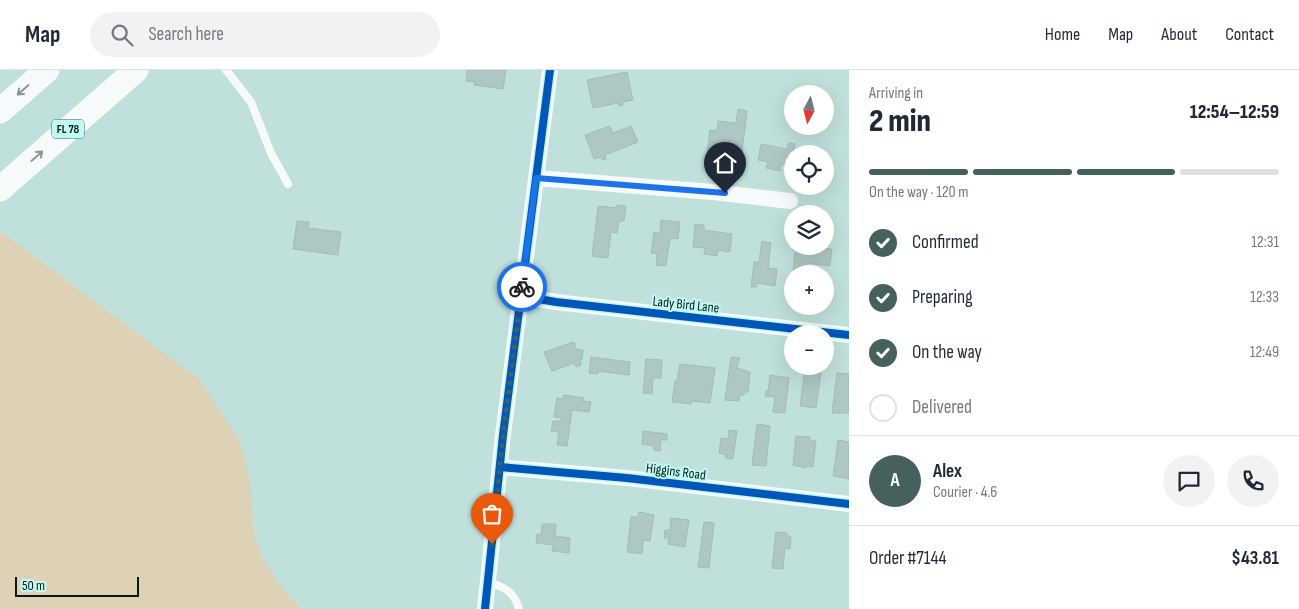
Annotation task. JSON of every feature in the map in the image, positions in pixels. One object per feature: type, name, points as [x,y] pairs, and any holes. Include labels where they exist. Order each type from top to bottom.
[{"type":"main road","points":[[0,111],[47,70]]},
{"type":"main road","name":"FL 78","points":[[0,188],[136,70]]},
{"type":"street","points":[[485,609],[500,467],[550,70]]},
{"type":"street","points":[[536,178],[713,192],[790,201]]},
{"type":"street","name":"Lady Bird Lane","points":[[521,296],[556,302],[849,335]]},
{"type":"street","name":"Higgins Road","points":[[500,467],[627,478],[849,504]]},
{"type":"lane","points":[[226,70],[251,102],[271,153],[288,184]]},
{"type":"lane","points":[[488,582],[507,588],[517,602],[519,609]]},
{"type":"shaded area","points":[[0,231],[199,379],[240,441],[250,481],[254,535],[266,565],[290,598],[302,609],[0,609]]},
{"type":"building","points":[[467,70],[506,70],[503,89],[474,85],[475,82],[466,81]]},
{"type":"building","points":[[627,72],[633,100],[622,102],[623,105],[619,106],[618,103],[593,108],[587,80]]},
{"type":"building","points":[[738,109],[747,111],[741,160],[707,156],[710,130],[717,131],[718,121],[736,123]]},
{"type":"building","points":[[610,126],[613,133],[631,126],[638,142],[605,155],[606,159],[602,160],[601,157],[594,159],[585,135]]},
{"type":"building","points":[[761,144],[784,148],[784,165],[781,164],[780,171],[766,168],[768,162],[758,160]]},
{"type":"building","points":[[617,205],[626,206],[624,221],[619,221],[617,233],[611,232],[608,258],[592,256],[598,206],[617,208]]},
{"type":"building","points":[[661,220],[680,222],[678,239],[670,238],[666,266],[656,265],[657,254],[651,253],[654,232],[660,233]]},
{"type":"building","points":[[297,221],[309,222],[308,228],[341,232],[338,255],[293,249]]},
{"type":"building","points":[[695,224],[704,225],[704,230],[732,234],[730,252],[718,250],[717,256],[704,254],[705,248],[693,247]]},
{"type":"building","points":[[762,241],[771,243],[768,268],[777,269],[775,286],[757,283],[756,287],[751,287],[754,262],[759,262]]},
{"type":"building","points":[[795,255],[831,255],[830,265],[807,263],[807,265],[794,265]]},
{"type":"building","points":[[574,342],[576,349],[583,350],[582,359],[580,360],[581,365],[576,367],[574,363],[552,371],[544,352]]},
{"type":"building","points":[[591,357],[630,362],[629,375],[598,371],[598,374],[589,373]]},
{"type":"building","points":[[731,357],[740,358],[737,368],[750,372],[748,392],[740,395],[739,401],[725,400]]},
{"type":"building","points":[[646,359],[662,360],[661,378],[653,378],[652,394],[643,393]]},
{"type":"building","points":[[680,364],[715,368],[710,403],[692,401],[691,404],[672,402]]},
{"type":"building","points":[[837,373],[849,374],[849,413],[832,413]]},
{"type":"building","points":[[770,375],[789,378],[785,413],[773,412],[775,397],[765,396],[766,391],[768,391]]},
{"type":"building","points":[[804,375],[821,375],[816,408],[800,406]]},
{"type":"building","points":[[564,395],[584,398],[583,401],[591,402],[589,412],[572,410],[567,446],[557,445],[559,432],[551,431],[553,421],[560,421],[561,418],[554,417],[557,398],[563,399]]},
{"type":"building","points":[[757,424],[770,426],[766,466],[752,465]]},
{"type":"building","points":[[729,430],[737,431],[733,459],[725,458],[726,455],[719,453],[721,438],[728,439]]},
{"type":"building","points":[[643,431],[667,434],[667,440],[661,440],[660,451],[654,450],[654,446],[642,444]]},
{"type":"building","points":[[796,436],[810,437],[809,440],[816,441],[813,467],[806,466],[806,468],[793,465]]},
{"type":"building","points":[[838,440],[849,442],[849,479],[833,476]]},
{"type":"building","points":[[639,512],[654,515],[650,541],[643,540],[642,554],[627,552],[631,517],[638,517]]},
{"type":"building","points":[[671,518],[689,520],[685,547],[668,544],[669,538],[664,538],[665,530],[670,530]]},
{"type":"building","points":[[704,522],[714,523],[709,568],[698,567]]},
{"type":"building","points":[[542,524],[556,524],[555,536],[570,538],[569,553],[552,551],[553,545],[536,543],[537,534],[541,535]]},
{"type":"building","points":[[776,532],[787,533],[786,535],[791,537],[790,549],[785,548],[783,569],[772,568]]},
{"type":"cycle path","points":[[485,609],[503,435],[550,70]]},
{"type":"cycle path","points":[[521,296],[556,302],[849,335]]},
{"type":"cycle path","points":[[500,467],[627,478],[849,504]]},
{"type":"way so far","points":[[492,544],[503,436],[522,287]]},
{"type":"route","points":[[522,287],[536,178],[725,193]]}]
